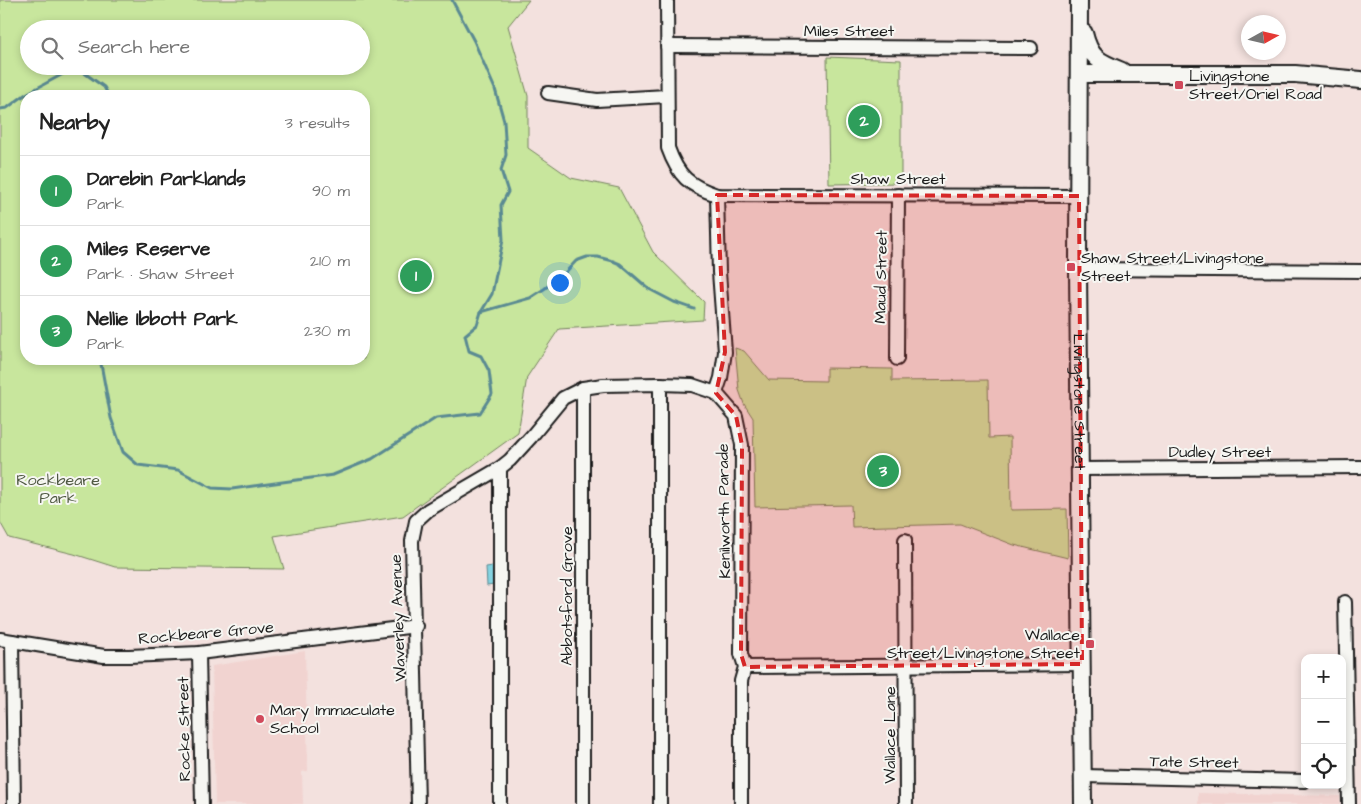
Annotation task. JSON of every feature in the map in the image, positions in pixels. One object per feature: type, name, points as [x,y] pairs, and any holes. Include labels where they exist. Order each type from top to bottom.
[{"type":"main road","name":"Livingstone Street","points":[[1079,4],[1078,269],[1083,804]]},
{"type":"main road","points":[[1079,4],[1084,36],[1091,53],[1102,63],[1129,74]]},
{"type":"main road","points":[[1080,74],[1295,74],[1361,80]]},
{"type":"street","points":[[500,804],[500,468],[531,437],[563,398],[583,388],[603,384],[692,385],[716,393],[721,378],[725,352],[719,272],[717,195],[688,182],[676,168],[668,148],[666,96],[667,0]]},
{"type":"street","name":"Miles Street","points":[[667,46],[1031,48]]},
{"type":"street","points":[[548,93],[597,100],[666,96]]},
{"type":"street","name":"Shaw Street","points":[[717,195],[1079,196]]},
{"type":"street","name":"Maud Street","points":[[897,359],[898,195]]},
{"type":"street","points":[[1078,269],[1361,271]]},
{"type":"street","points":[[660,384],[660,804]]},
{"type":"street","name":"Abbotsford Grove","points":[[583,388],[583,804]]},
{"type":"street","name":"Kenilworth Parade","points":[[716,393],[736,416],[742,445],[741,654],[745,667],[741,681],[741,804]]},
{"type":"street","name":"Dudley Street","points":[[1080,469],[1361,467]]},
{"type":"street","name":"Waverley Avenue","points":[[418,804],[416,626],[412,541],[416,521],[428,510],[500,468]]},
{"type":"street","name":"Wallace Lane","points":[[906,540],[906,804]]},
{"type":"street","points":[[1345,602],[1348,804]]},
{"type":"street","name":"Rockbeare Grove","points":[[6,640],[104,656],[199,653],[416,626]]},
{"type":"street","points":[[6,640],[14,804]]},
{"type":"street","name":"Rocke Street","points":[[199,653],[202,804]]},
{"type":"street","points":[[745,667],[1082,664]]},
{"type":"street","name":"Tate Street","points":[[1083,776],[1301,781]]},
{"type":"highlighted area","points":[[717,195],[1079,196],[1082,664],[745,667],[741,654],[742,445],[736,416],[716,393],[725,352]]},
{"type":"shaded area","name":"Mary Immaculate School","points":[[305,651],[308,771],[302,772],[303,804],[215,804],[212,666]]},
{"type":"shaded area","points":[[1198,793],[1340,796],[1340,804],[1198,804]]},
{"type":"green space","name":"Rockbeare Park","points":[[0,0],[529,0],[508,26],[528,96],[528,148],[571,178],[619,188],[653,252],[704,302],[703,320],[559,329],[527,377],[518,433],[403,516],[274,536],[284,569],[115,567],[74,554],[9,538],[0,522]]},
{"type":"green space","points":[[827,57],[901,60],[901,183],[829,184]]},
{"type":"green space","points":[[735,348],[744,351],[769,380],[826,381],[826,368],[892,369],[892,381],[988,380],[989,438],[1010,437],[1011,510],[1067,509],[1068,558],[1014,545],[960,524],[852,527],[851,505],[755,507],[753,418],[744,404],[739,390]]},
{"type":"water","points":[[493,566],[494,585],[487,586],[486,567]]},
{"type":"waterway","points":[[101,365],[111,418],[123,452],[138,465],[178,470],[212,488],[232,489],[333,475],[372,459],[436,418],[480,413],[492,394],[489,371],[481,356],[469,351],[465,335],[477,325],[481,312],[492,294],[503,240],[501,205],[508,192],[501,170],[506,155],[504,121],[495,89],[474,41],[452,0]]},
{"type":"waterway","points":[[33,90],[61,75]]},
{"type":"waterway","points":[[87,75],[106,90]]},
{"type":"waterway","points":[[0,109],[7,108],[20,98]]},
{"type":"waterway","points":[[481,312],[530,298],[564,274],[576,261],[587,257],[598,257],[620,264],[649,289],[674,302],[694,309]]},
{"type":"place","name":"Livingstone Street/Oriel Road","points":[[1179,85]]},
{"type":"place","name":"Miles Reserve","points":[[864,121]]},
{"type":"place","name":"Shaw Street/Livingstone Street","points":[[1071,267]]},
{"type":"place","name":"Darebin Parklands","points":[[416,276]]},
{"type":"place","name":"Nellie Ibbott Park","points":[[883,471]]},
{"type":"place","name":"Wallace Street/Livingstone Street","points":[[1090,644]]},
{"type":"place","name":"Mary Immaculate School","points":[[260,719]]}]
